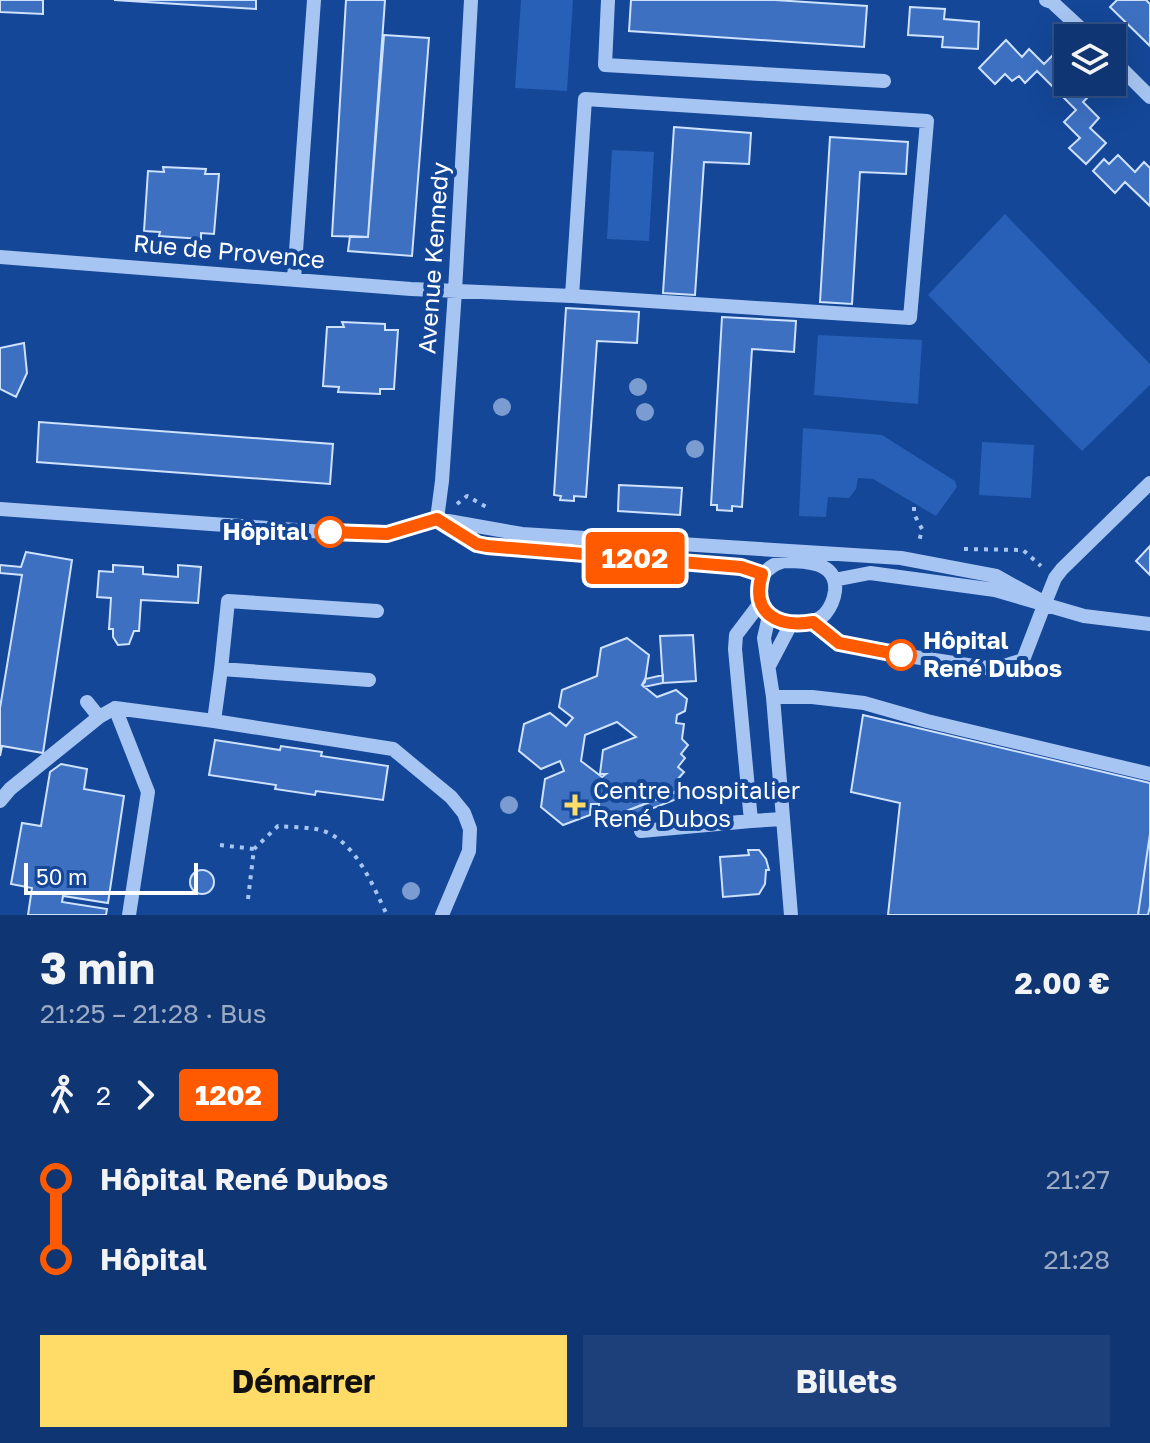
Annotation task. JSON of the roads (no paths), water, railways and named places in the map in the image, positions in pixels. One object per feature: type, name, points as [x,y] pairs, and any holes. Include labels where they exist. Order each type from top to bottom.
[{"type":"street","points":[[294,279],[314,0]]},
{"type":"street","name":"Avenue Kennedy","points":[[437,519],[455,291],[471,0]]},
{"type":"street","points":[[608,0],[605,65],[884,81]]},
{"type":"street","points":[[1051,1],[1076,24]]},
{"type":"street","points":[[1126,73],[1150,97]]},
{"type":"street","name":"Rue de Provence","points":[[0,257],[455,291],[910,318],[927,121],[585,99],[572,296]]},
{"type":"street","points":[[813,622],[839,643],[994,669],[1023,660],[1055,578],[1150,483]]},
{"type":"street","points":[[0,509],[367,535],[387,534],[437,519],[500,532],[901,558],[996,576],[1045,603]]},
{"type":"street","points":[[437,519],[477,544],[487,546],[741,567],[762,574]]},
{"type":"street","points":[[741,567],[760,550]]},
{"type":"street","points":[[784,561],[824,567],[834,580],[834,594],[827,612],[813,622],[791,624],[776,621],[761,602],[759,583],[762,574],[766,568],[784,561]]},
{"type":"street","points":[[834,580],[870,573],[995,590],[1084,616],[1150,624]]},
{"type":"street","points":[[214,721],[228,601],[377,611]]},
{"type":"street","points":[[751,821],[735,649],[736,635],[761,602]]},
{"type":"street","points":[[769,616],[764,638],[770,664],[791,915]]},
{"type":"street","points":[[770,664],[791,624]]},
{"type":"street","points":[[221,669],[369,680]]},
{"type":"street","points":[[773,697],[812,697],[864,703],[1150,774]]},
{"type":"street","points":[[87,702],[99,717]]},
{"type":"street","points":[[115,708],[148,792],[129,915]]},
{"type":"street","points":[[0,801],[10,789],[99,717],[115,708],[393,749],[451,797],[464,813],[470,829],[469,851],[442,915]]},
{"type":"street","points":[[641,831],[783,819]]},
{"type":"place","name":"Hôpital","points":[[330,532]]},
{"type":"place","name":"Hôpital René Dubos","points":[[901,655]]},
{"type":"place","name":"Centre hospitalier René Dubos","points":[[575,805]]}]
